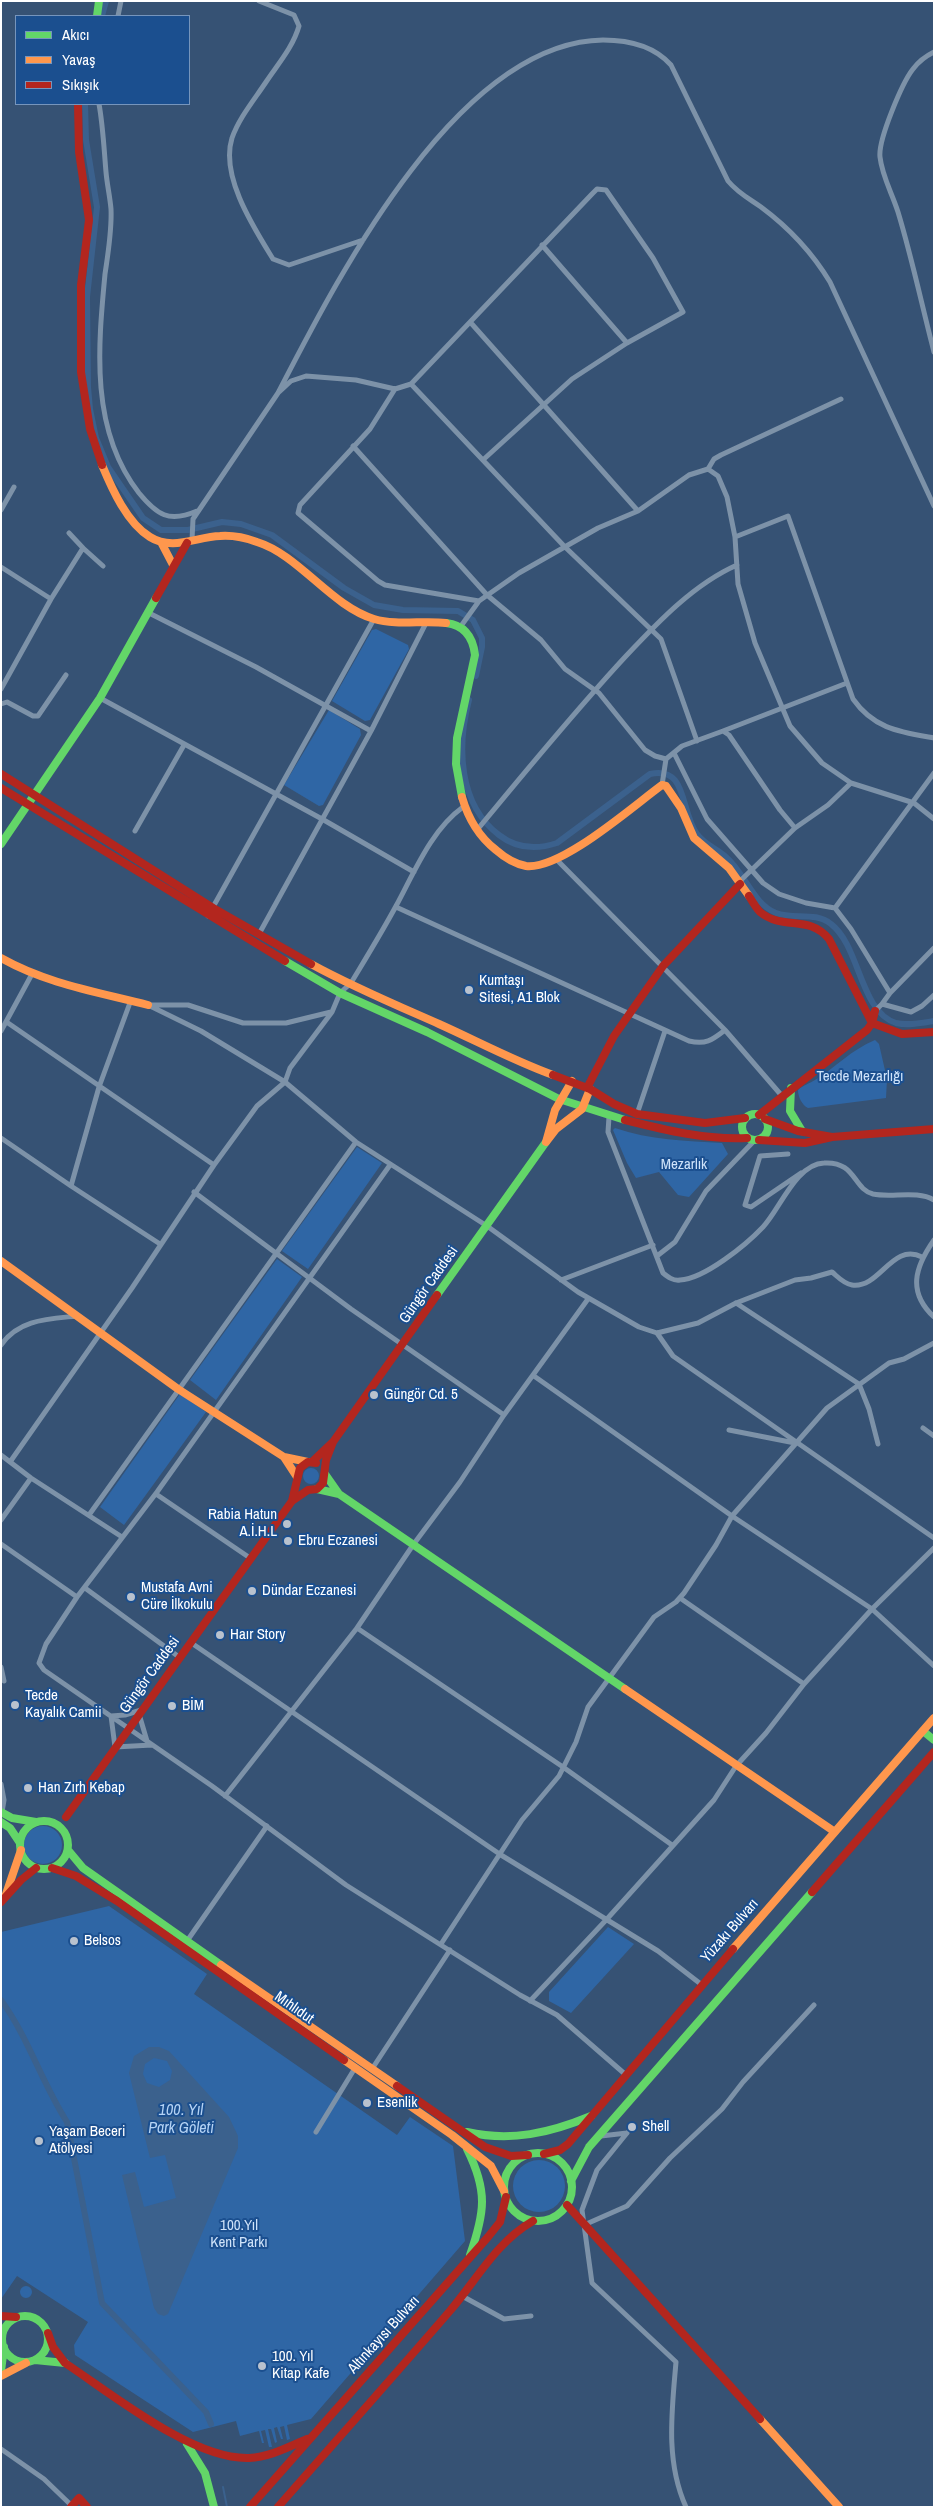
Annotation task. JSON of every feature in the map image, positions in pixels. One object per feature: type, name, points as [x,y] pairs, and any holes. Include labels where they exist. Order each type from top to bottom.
[{"type":"main road","points":[[97,15],[99,1]]},
{"type":"main road","points":[[78,105],[80,160],[89,209],[89,236],[81,280],[79,313],[84,405],[92,441],[114,492],[136,523],[149,537],[162,544],[173,565]]},
{"type":"main road","points":[[162,544],[220,535],[259,542],[302,569],[330,592],[374,619],[463,624],[473,644],[475,659],[456,739],[457,764],[463,807],[477,830],[500,854],[528,866],[549,863],[596,834],[662,785],[671,791],[694,838],[729,868],[760,912],[778,921],[810,924],[821,930],[836,949],[872,1023],[888,1031],[906,1036],[934,1032]]},
{"type":"main road","points":[[1,844],[100,698],[173,565],[190,541]]},
{"type":"main road","points":[[1,774],[213,908],[326,972],[388,1003],[439,1024],[517,1062],[588,1088],[614,1104],[637,1114],[705,1123],[745,1118],[753,1114],[802,1131],[832,1137]]},
{"type":"main road","points":[[1,788],[208,916],[340,993],[427,1032],[558,1099],[582,1109],[609,1117],[710,1138],[815,1141],[832,1137],[934,1128]]},
{"type":"main road","points":[[546,1142],[556,1129],[582,1109],[600,1059],[662,966],[740,882]]},
{"type":"main road","points":[[1,958],[32,974],[148,1005]]},
{"type":"main road","points":[[762,1117],[791,1088],[867,1030],[879,1008]]},
{"type":"main road","points":[[546,1142],[558,1099],[572,1082]]},
{"type":"main road","points":[[791,1088],[788,1098],[789,1108],[795,1124],[802,1131]]},
{"type":"main road","points":[[753,1140],[768,1131],[762,1117]]},
{"type":"main road","points":[[745,1118],[742,1130],[753,1140]]},
{"type":"main road","name":"Güngör Caddesi","points":[[333,1442],[404,1345],[546,1142]]},
{"type":"main road","points":[[1,1261],[178,1389],[284,1457],[310,1462],[324,1472],[339,1494]]},
{"type":"main road","points":[[292,1501],[300,1468],[333,1442]]},
{"type":"main road","points":[[317,1489],[323,1483],[324,1472],[333,1442]]},
{"type":"main road","points":[[284,1457],[297,1479],[308,1490]]},
{"type":"main road","points":[[292,1501],[308,1490],[317,1489],[339,1494],[610,1676],[736,1766],[835,1832]]},
{"type":"main road","name":"Güngör Caddesi","points":[[66,1817],[292,1501]]},
{"type":"main road","name":"Yüzakı Bulvarı","points":[[544,2154],[560,2150],[568,2144],[702,1985],[934,1718]]},
{"type":"main road","points":[[923,1731],[934,1740]]},
{"type":"main road","points":[[571,2181],[582,2155],[601,2136],[934,1752]]},
{"type":"main road","points":[[1,1822],[10,1828],[26,1861],[36,1868],[52,1868],[59,1864],[68,1850],[65,1834],[66,1817],[48,1822],[22,1821],[2,1812]]},
{"type":"main road","points":[[3,1900],[27,1828],[38,1822]]},
{"type":"main road","points":[[48,1822],[60,1828],[65,1834]]},
{"type":"main road","name":"Mıhlıdut","points":[[68,1850],[83,1868],[485,2147],[511,2156],[528,2155]]},
{"type":"main road","points":[[3,1900],[36,1868]]},
{"type":"main road","name":"Mıhlıdut","points":[[52,1868],[76,1876],[117,1901],[464,2145],[491,2166],[498,2175],[505,2194]]},
{"type":"main road","points":[[463,2131],[487,2137],[531,2136],[564,2127],[593,2115]]},
{"type":"main road","points":[[464,2145],[480,2177],[484,2202],[481,2226],[468,2259]]},
{"type":"main road","points":[[278,2507],[462,2296],[506,2240],[518,2228],[532,2221],[544,2221],[554,2218],[567,2205],[572,2192],[567,2170],[560,2162],[544,2154],[528,2155],[518,2160],[510,2169],[505,2179],[505,2194],[514,2211],[532,2221]]},
{"type":"main road","name":"Altınkayısı Bulvarı","points":[[250,2507],[415,2322],[500,2222],[505,2194]]},
{"type":"main road","points":[[567,2205],[839,2507]]},
{"type":"main road","points":[[1,2316],[18,2318]]},
{"type":"main road","points":[[1,2371],[2,2341],[6,2326],[25,2316],[38,2320],[48,2333],[53,2347],[65,2363],[186,2442],[221,2455],[249,2458],[270,2454],[311,2437]]},
{"type":"main road","points":[[1,2376],[31,2361],[46,2349],[48,2333]]},
{"type":"main road","points":[[2,2341],[12,2358],[65,2363]]},
{"type":"main road","points":[[186,2442],[202,2463],[212,2492],[214,2507]]},
{"type":"main road","points":[[72,2506],[79,2498],[87,2507]]},
{"type":"street","points":[[118,15],[121,1]]},
{"type":"street","points":[[259,1],[294,15],[299,26],[290,47],[242,119],[232,140],[231,163],[245,211],[273,259],[281,264],[289,265],[363,240]]},
{"type":"street","points":[[190,541],[193,519],[278,392],[363,240],[407,176],[442,131],[506,76],[536,56],[585,40],[613,40],[642,46],[663,56],[671,65],[728,181],[738,193],[760,207],[795,238],[822,268],[934,506]]},
{"type":"street","points":[[934,52],[924,56],[905,83],[882,141],[880,156],[883,172],[898,210],[934,352]]},
{"type":"street","points":[[99,105],[111,209],[101,321],[100,366],[103,409],[109,436],[119,460],[134,485],[151,507],[175,518],[198,511]]},
{"type":"street","points":[[278,392],[292,381],[306,376],[356,380],[395,389],[411,384],[597,189],[606,190],[653,258],[682,312],[627,343],[572,379],[484,459]]},
{"type":"street","points":[[542,245],[627,343]]},
{"type":"street","points":[[471,323],[638,511]]},
{"type":"street","points":[[411,384],[484,459],[564,546],[661,639],[697,740]]},
{"type":"street","points":[[395,389],[370,429],[298,508],[300,516],[378,582],[479,601]]},
{"type":"street","points":[[463,624],[479,601],[487,594],[564,546],[598,528],[638,511],[689,475],[708,469],[714,459],[721,455],[841,399]]},
{"type":"street","points":[[353,446],[487,594],[541,640],[565,669],[594,690],[645,750],[655,756],[666,759]]},
{"type":"street","points":[[708,469],[718,476],[727,497],[735,537],[738,584],[755,643],[790,726],[804,745],[822,763],[851,783],[914,803],[934,818]]},
{"type":"street","points":[[1,510],[14,487]]},
{"type":"street","points":[[735,537],[788,516],[854,699],[873,722],[887,728],[934,738]]},
{"type":"street","points":[[69,533],[103,566]]},
{"type":"street","points":[[1,688],[51,599],[84,548]]},
{"type":"street","points":[[477,830],[594,690],[652,629],[720,572],[737,565]]},
{"type":"street","points":[[1,567],[51,599]]},
{"type":"street","points":[[147,612],[372,731]]},
{"type":"street","points":[[208,916],[374,619]]},
{"type":"street","points":[[258,934],[372,731],[426,623]]},
{"type":"street","points":[[1,704],[7,702],[32,716],[38,716],[66,675]]},
{"type":"street","points":[[662,785],[666,759],[682,746],[847,683]]},
{"type":"street","points":[[100,698],[322,819],[414,872]]},
{"type":"street","points":[[723,731],[729,736],[780,810],[795,828]]},
{"type":"street","points":[[135,831],[184,745]]},
{"type":"street","points":[[674,752],[707,820],[751,870],[763,883],[779,894],[806,903],[835,908],[851,929],[890,993]]},
{"type":"street","points":[[835,908],[914,803],[934,773]]},
{"type":"street","points":[[740,882],[795,828],[828,805],[851,783]]},
{"type":"street","points":[[10,1462],[132,1288],[194,1192],[257,1106],[285,1082],[290,1068],[332,1012],[340,993],[351,983],[396,907],[414,872],[449,817],[463,807]]},
{"type":"street","points":[[556,859],[725,1030],[782,1096]]},
{"type":"street","points":[[396,907],[665,1032],[702,1044],[711,1041],[725,1030]]},
{"type":"street","points":[[934,948],[890,993],[879,1008],[911,1012],[922,1006],[934,995]]},
{"type":"street","points":[[1,1032],[8,1023],[32,974]]},
{"type":"street","points":[[71,1186],[99,1087],[131,1000]]},
{"type":"street","points":[[148,1005],[188,1005],[243,1023],[286,1023],[332,1012]]},
{"type":"street","points":[[148,1005],[201,1031],[285,1082],[356,1142],[487,1226],[588,1299],[638,1327],[657,1333],[698,1323],[736,1303],[795,1280],[832,1272],[854,1286],[870,1280],[899,1256],[915,1254],[922,1257]]},
{"type":"street","points":[[8,1023],[214,1165]]},
{"type":"street","points":[[637,1114],[665,1032]]},
{"type":"street","points":[[609,1117],[608,1132],[664,1273],[670,1279],[680,1280],[698,1275],[726,1258],[763,1227],[805,1170]]},
{"type":"street","points":[[1,1138],[160,1244]]},
{"type":"street","points":[[657,1256],[674,1242],[706,1191],[753,1140]]},
{"type":"street","points":[[89,1515],[356,1142]]},
{"type":"street","points":[[788,1154],[760,1156],[745,1205],[751,1207],[805,1170],[823,1163],[840,1164],[853,1174],[861,1186],[872,1194],[919,1196],[934,1200]]},
{"type":"street","points":[[390,1165],[156,1494],[77,1598],[46,1644],[39,1663],[44,1670],[225,1796],[346,1885],[530,2001],[557,2015],[626,2075]]},
{"type":"street","points":[[194,1192],[274,1254],[504,1414]]},
{"type":"street","points":[[934,1240],[922,1257],[915,1279],[918,1292],[926,1310],[934,1317]]},
{"type":"street","points":[[562,1280],[653,1245]]},
{"type":"street","points":[[225,1796],[358,1628],[413,1544],[460,1482],[504,1414],[534,1376],[588,1299]]},
{"type":"street","points":[[736,1303],[858,1384],[869,1410],[878,1444]]},
{"type":"street","points":[[1,1345],[14,1331],[32,1321],[78,1316]]},
{"type":"street","points":[[657,1333],[673,1356],[934,1538]]},
{"type":"street","points":[[441,1944],[501,1855],[522,1820],[559,1776],[576,1742],[588,1707],[654,1616],[680,1598],[716,1546],[732,1516],[826,1408],[889,1364],[904,1359],[934,1343]]},
{"type":"street","points":[[534,1376],[732,1516],[872,1609],[934,1666]]},
{"type":"street","points":[[923,1428],[934,1436]]},
{"type":"street","points":[[729,1430],[797,1443]]},
{"type":"street","points":[[1,1455],[32,1478],[122,1537]]},
{"type":"street","points":[[1,1520],[32,1478]]},
{"type":"street","points":[[156,1494],[250,1558]]},
{"type":"street","points":[[1,1544],[77,1598]]},
{"type":"street","points":[[530,2001],[714,1800],[736,1766],[766,1733],[804,1684],[872,1609],[934,1548]]},
{"type":"street","points":[[85,1588],[179,1657]]},
{"type":"street","points":[[680,1598],[804,1684]]},
{"type":"street","points":[[358,1628],[563,1767],[672,1845]]},
{"type":"street","points":[[190,1642],[292,1710],[501,1855],[658,1951],[702,1985]]},
{"type":"street","points":[[1,1667],[4,1681]]},
{"type":"street","points":[[111,1716],[140,1712],[149,1743]]},
{"type":"street","points":[[111,1716],[115,1747],[149,1743]]},
{"type":"street","points":[[1,1784],[4,1800],[2,1812]]},
{"type":"street","points":[[187,1941],[267,1826]]},
{"type":"street","points":[[372,2069],[450,1950]]},
{"type":"street","points":[[583,2225],[627,2206],[670,2158],[701,2131],[722,2109],[743,2082],[814,2005]]},
{"type":"street","points":[[316,2132],[355,2068]]},
{"type":"street","points":[[601,2136],[627,2133],[598,2170],[582,2210],[592,2283],[676,2362],[670,2424],[674,2463],[686,2507]]},
{"type":"street","points":[[462,2296],[504,2319],[531,2316]]},
{"type":"street","points":[[1,2449],[44,2478],[72,2506]]},
{"type":"green space","points":[[376,629],[408,645],[409,649],[370,720],[365,721],[332,701],[372,630]]},
{"type":"green space","points":[[329,710],[360,729],[361,735],[323,805],[319,806],[284,785]]},
{"type":"green space","name":"Tecde Mezarlığı","points":[[875,1040],[879,1044],[887,1079],[886,1098],[808,1108],[804,1105],[798,1090],[823,1075],[858,1049]]},
{"type":"green space","name":"Mezarlık","points":[[615,1128],[682,1141],[722,1143],[728,1154],[689,1197],[678,1195],[659,1172],[636,1178],[627,1163],[613,1130]]},
{"type":"green space","points":[[357,1147],[382,1163],[308,1269],[282,1251]]},
{"type":"green space","points":[[277,1259],[302,1277],[216,1400],[190,1380]]},
{"type":"green space","points":[[180,1394],[206,1412],[124,1525],[100,1507]]},
{"type":"green space","points":[[308,1468],[314,1468],[319,1473],[317,1482],[308,1484],[303,1479],[303,1473]]},
{"type":"green space","points":[[43,1826],[50,1827],[56,1832],[61,1838],[61,1852],[56,1858],[50,1863],[43,1864],[36,1863],[30,1858],[25,1852],[24,1845],[25,1838],[30,1832],[36,1827]]},
{"type":"green space","name":"100.Yıl Kent Parkı","points":[[109,1906],[207,1974],[194,1994],[397,2135],[410,2117],[453,2146],[465,2241],[311,2419],[287,2425],[290,2439],[287,2440],[284,2426],[280,2427],[283,2439],[281,2439],[277,2427],[274,2428],[277,2442],[275,2443],[271,2429],[268,2429],[272,2447],[269,2447],[265,2430],[261,2431],[264,2443],[262,2443],[259,2431],[240,2436],[236,2421],[193,2432],[75,2355],[74,2345],[88,2322],[17,2276],[1,2299],[1,1932]]},
{"type":"green space","points":[[608,1927],[634,1944],[571,2013],[549,2001],[549,1992]]},
{"type":"green space","points":[[539,2160],[549,2162],[557,2168],[563,2176],[565,2186],[563,2196],[557,2204],[549,2210],[539,2212],[529,2210],[521,2204],[515,2196],[513,2186],[515,2176],[521,2168],[529,2162]]},
{"type":"green space","points":[[26,2286],[32,2292],[26,2298],[20,2292]]},
{"type":"water","name":"100. Yıl Park Göleti","points":[[149,2047],[159,2047],[169,2051],[229,2117],[238,2136],[238,2148],[168,2314],[164,2316],[158,2314],[154,2308],[122,2175],[135,2172],[144,2207],[176,2198],[165,2155],[150,2158],[129,2073],[134,2056]],"holes":[[[154,2058],[167,2061],[172,2071],[170,2080],[159,2087],[147,2083],[143,2074],[145,2064]]]},
{"type":"waterway","points":[[102,15],[106,1]]},
{"type":"waterway","points":[[85,105],[86,140],[97,207],[87,297],[88,387],[96,438],[108,467],[143,518],[161,530],[188,530],[222,522],[241,524],[272,535],[344,588],[374,605],[403,610],[458,611],[473,620],[482,638],[476,676]]},
{"type":"waterway","points":[[469,700],[465,718],[462,755],[468,791],[475,807],[485,822],[506,840],[527,847],[542,847],[557,843],[650,774],[662,773],[671,776],[677,783],[697,834],[703,841],[733,864],[761,903],[776,913],[818,918],[831,924],[841,934],[867,993],[884,1016],[901,1024],[934,1021]]},
{"type":"waterway","points":[[1,2000],[11,2014],[67,2122],[102,2303],[206,2412],[211,2424]]},
{"type":"waterway","points":[[223,2487],[227,2507]]},
{"type":"traffic: fast","points":[[97,15],[99,1]]},
{"type":"traffic: fast","points":[[1,844],[100,698],[156,598]]},
{"type":"traffic: fast","points":[[446,623],[463,629],[470,637],[475,655],[457,738],[456,764],[462,797]]},
{"type":"traffic: fast","points":[[285,961],[340,993],[427,1032],[559,1099],[625,1120]]},
{"type":"traffic: fast","points":[[791,1088],[790,1111],[802,1131]]},
{"type":"traffic: fast","points":[[755,1114],[764,1118],[768,1127],[764,1136],[755,1140],[746,1136],[742,1127],[746,1118],[755,1114]]},
{"type":"traffic: fast","points":[[437,1295],[546,1142]]},
{"type":"traffic: fast","points":[[317,1489],[339,1494],[325,1474]]},
{"type":"traffic: fast","points":[[339,1494],[625,1689]]},
{"type":"traffic: fast","points":[[923,1731],[934,1740]]},
{"type":"traffic: fast","points":[[1,1812],[12,1818],[36,1822]]},
{"type":"traffic: fast","points":[[44,1821],[53,1823],[61,1828],[66,1836],[68,1845],[66,1854],[61,1862],[53,1867],[44,1869],[35,1867],[27,1862],[22,1854],[20,1845],[22,1836],[27,1828],[35,1823],[44,1821]]},
{"type":"traffic: fast","points":[[1,1822],[10,1828],[20,1843]]},
{"type":"traffic: fast","points":[[68,1850],[83,1868],[221,1965]]},
{"type":"traffic: fast","points":[[571,2181],[589,2147],[812,1892]]},
{"type":"traffic: fast","points":[[467,2132],[483,2135],[515,2136],[561,2127],[591,2116]]},
{"type":"traffic: fast","points":[[467,2149],[478,2177],[482,2202],[479,2226],[470,2255]]},
{"type":"traffic: fast","points":[[538,2153],[551,2156],[562,2163],[569,2174],[572,2187],[569,2200],[562,2211],[551,2218],[538,2221],[525,2218],[514,2211],[507,2200],[504,2187],[507,2174],[514,2163],[525,2156],[538,2153]]},
{"type":"traffic: fast","points":[[25,2316],[38,2320],[44,2326],[48,2339],[44,2352],[38,2358],[25,2362],[12,2358],[6,2352],[2,2339],[6,2326],[12,2320],[25,2316]]},
{"type":"traffic: fast","points":[[1,2371],[4,2347]]},
{"type":"traffic: fast","points":[[35,2360],[65,2363]]},
{"type":"traffic: fast","points":[[187,2444],[205,2473],[214,2507]]},
{"type":"traffic: slow","points":[[102,465],[127,514],[142,531],[158,541],[175,543],[225,536],[248,539],[272,549],[287,558],[343,603],[374,619],[401,623],[446,623]]},
{"type":"traffic: slow","points":[[162,544],[173,565]]},
{"type":"traffic: slow","points":[[462,797],[467,812],[484,839],[506,858],[526,866],[541,865],[577,848],[662,785],[666,786],[681,808],[694,838],[729,868],[749,896]]},
{"type":"traffic: slow","points":[[1,958],[18,967],[55,981],[148,1005]]},
{"type":"traffic: slow","points":[[311,964],[375,996],[553,1075]]},
{"type":"traffic: slow","points":[[572,1081],[555,1110],[546,1142],[556,1129],[582,1109],[590,1089]]},
{"type":"traffic: slow","points":[[1,1261],[178,1389],[284,1457]]},
{"type":"traffic: slow","points":[[297,1477],[284,1457],[308,1462]]},
{"type":"traffic: slow","points":[[625,1689],[835,1832]]},
{"type":"traffic: slow","points":[[733,1949],[934,1718]]},
{"type":"traffic: slow","points":[[5,1897],[21,1850]]},
{"type":"traffic: slow","points":[[221,1965],[397,2086]]},
{"type":"traffic: slow","points":[[344,2060],[452,2135],[491,2166],[504,2191]]},
{"type":"traffic: slow","points":[[1,2376],[26,2363]]},
{"type":"traffic: slow","points":[[760,2419],[839,2507]]},
{"type":"traffic: jam","points":[[78,105],[79,152],[89,220],[81,285],[81,372],[90,429],[102,465]]},
{"type":"traffic: jam","points":[[156,598],[187,543]]},
{"type":"traffic: jam","points":[[1,774],[213,908],[311,964]]},
{"type":"traffic: jam","points":[[1,788],[285,961]]},
{"type":"traffic: jam","points":[[587,1088],[614,1036],[663,966],[740,884]]},
{"type":"traffic: jam","points":[[749,896],[760,912],[769,918],[804,924],[821,931],[829,939],[872,1023],[875,1011]]},
{"type":"traffic: jam","points":[[759,1115],[867,1030],[872,1023],[902,1034],[934,1032]]},
{"type":"traffic: jam","points":[[553,1075],[590,1089],[614,1104],[637,1114],[705,1123],[745,1118]]},
{"type":"traffic: jam","points":[[759,1140],[805,1143],[832,1137],[798,1131],[765,1119]]},
{"type":"traffic: jam","points":[[625,1120],[700,1136],[747,1138]]},
{"type":"traffic: jam","points":[[832,1137],[934,1129]]},
{"type":"traffic: jam","points":[[312,1462],[333,1442],[437,1295]]},
{"type":"traffic: jam","points":[[66,1817],[292,1501],[308,1490],[317,1489],[323,1483],[326,1460],[333,1442]]},
{"type":"traffic: jam","points":[[292,1501],[300,1468],[308,1462],[316,1463]]},
{"type":"traffic: jam","points":[[812,1892],[934,1752]]},
{"type":"traffic: jam","points":[[1,1902],[21,1880],[36,1868]]},
{"type":"traffic: jam","points":[[52,1868],[76,1876],[117,1901],[344,2060]]},
{"type":"traffic: jam","points":[[544,2154],[560,2150],[568,2144],[733,1949]]},
{"type":"traffic: jam","points":[[397,2086],[485,2147],[511,2156],[528,2155]]},
{"type":"traffic: jam","points":[[250,2507],[488,2237],[500,2222],[506,2197]]},
{"type":"traffic: jam","points":[[567,2205],[760,2419]]},
{"type":"traffic: jam","points":[[278,2507],[449,2312],[497,2251],[533,2221]]},
{"type":"traffic: jam","points":[[1,2316],[16,2317]]},
{"type":"traffic: jam","points":[[48,2333],[53,2347],[65,2363],[154,2423],[203,2448],[227,2456],[249,2458],[272,2454],[307,2439]]},
{"type":"traffic: jam","points":[[71,2507],[79,2498],[87,2507]]},
{"type":"place","name":"Kumtaşı Sitesi, A1 Blok","points":[[469,990]]},
{"type":"place","name":"Güngör Cd. 5","points":[[374,1395]]},
{"type":"place","name":"Rabia Hatun A.İ.H.L","points":[[287,1524]]},
{"type":"place","name":"Ebru Eczanesi","points":[[288,1541]]},
{"type":"place","name":"Dündar Eczanesi","points":[[252,1591]]},
{"type":"place","name":"Mustafa Avni Cüre İlkokulu","points":[[131,1597]]},
{"type":"place","name":"Haır Story","points":[[220,1635]]},
{"type":"place","name":"Tecde Kayalık Camii","points":[[15,1705]]},
{"type":"place","name":"BİM","points":[[172,1706]]},
{"type":"place","name":"Han Zırh Kebap","points":[[28,1788]]},
{"type":"place","name":"Belsos","points":[[74,1941]]},
{"type":"place","name":"Esenlik","points":[[367,2103]]},
{"type":"place","name":"Shell","points":[[632,2127]]},
{"type":"place","name":"Yaşam Beceri Atölyesi","points":[[39,2141]]},
{"type":"place","name":"100. Yıl Kitap Kafe","points":[[262,2366]]}]
